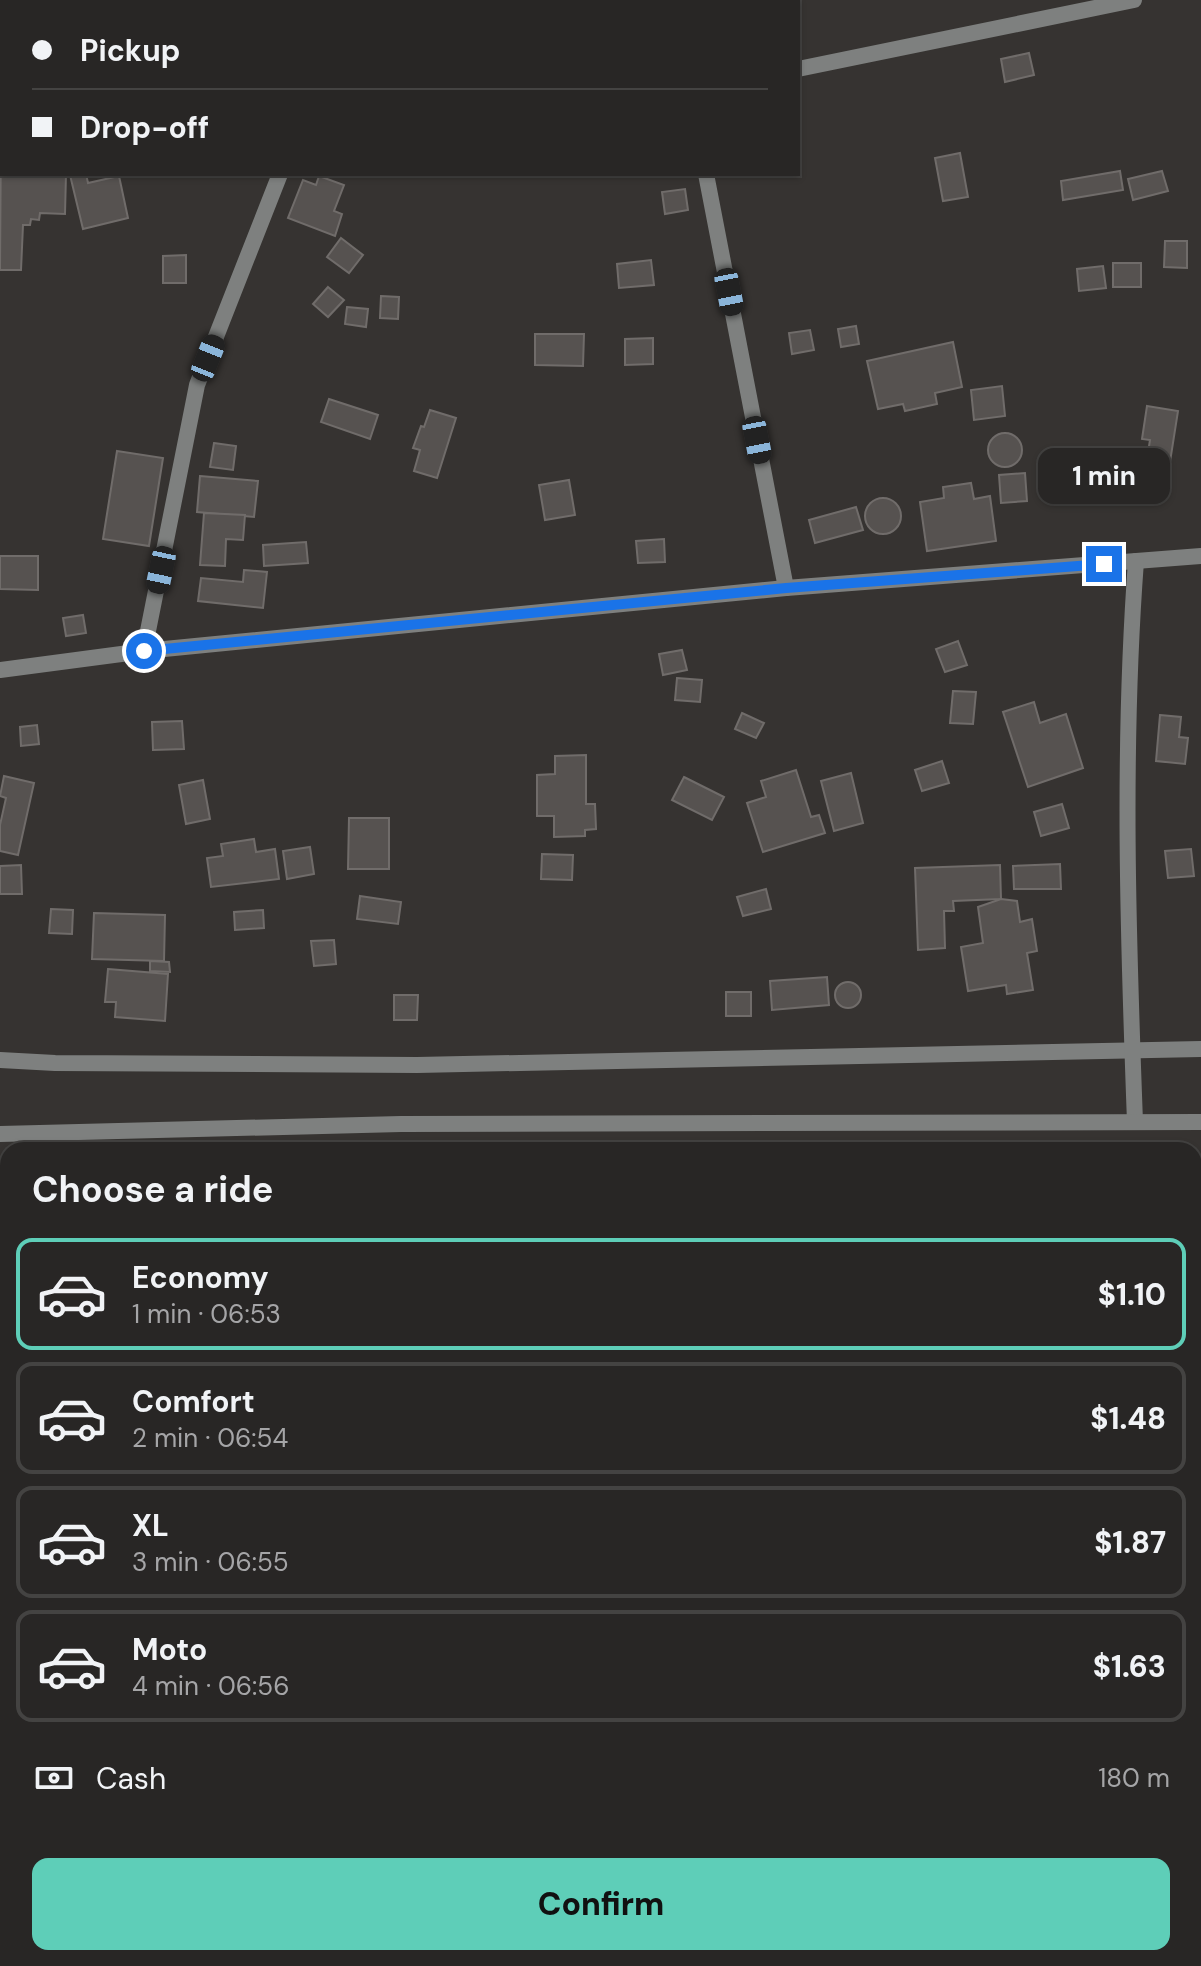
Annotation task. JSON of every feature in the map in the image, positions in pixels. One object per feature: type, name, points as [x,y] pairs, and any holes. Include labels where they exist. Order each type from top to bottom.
[{"type":"street","points":[[800,69],[1134,0]]},
{"type":"street","points":[[144,651],[197,385],[279,176]]},
{"type":"street","points":[[706,176],[786,588]]},
{"type":"street","points":[[0,670],[144,651],[786,588],[1201,556]]},
{"type":"street","points":[[1135,1122],[1128,869],[1130,690],[1136,561]]},
{"type":"street","points":[[0,1060],[417,1065],[1201,1049]]},
{"type":"street","points":[[0,1134],[401,1124],[1201,1122]]},
{"type":"building","points":[[1029,53],[1034,75],[1005,82],[1001,59]]},
{"type":"building","points":[[960,153],[968,197],[943,201],[935,158]]},
{"type":"building","points":[[1120,171],[1123,190],[1063,200],[1061,181]]},
{"type":"building","points":[[1162,171],[1168,191],[1133,200],[1128,179]]},
{"type":"building","points":[[1,176],[66,176],[65,214],[40,213],[39,220],[31,219],[30,225],[23,225],[21,270],[0,270]]},
{"type":"building","points":[[70,176],[86,176],[88,183],[119,176],[128,218],[83,229]]},
{"type":"building","points":[[319,176],[344,185],[334,211],[342,214],[335,236],[288,218],[303,180],[316,185]]},
{"type":"building","points":[[685,189],[688,210],[665,214],[662,192]]},
{"type":"building","points":[[341,238],[363,255],[349,273],[327,257]]},
{"type":"building","points":[[1165,241],[1187,241],[1187,268],[1164,267]]},
{"type":"building","points":[[186,255],[186,283],[163,283],[163,256]]},
{"type":"building","points":[[651,260],[654,285],[619,288],[617,264]]},
{"type":"building","points":[[1113,263],[1141,263],[1141,287],[1113,287]]},
{"type":"building","points":[[1103,266],[1106,288],[1079,291],[1077,269]]},
{"type":"building","points":[[328,287],[344,300],[328,317],[313,304]]},
{"type":"building","points":[[381,296],[399,297],[398,319],[380,318]]},
{"type":"building","points":[[347,307],[368,309],[366,327],[345,324]]},
{"type":"building","points":[[856,326],[859,344],[841,347],[838,329]]},
{"type":"building","points":[[810,330],[814,350],[792,354],[789,333]]},
{"type":"building","points":[[535,334],[584,334],[583,366],[535,365]]},
{"type":"building","points":[[653,338],[653,364],[625,365],[625,339]]},
{"type":"building","points":[[953,342],[962,387],[935,393],[937,404],[905,411],[903,404],[878,409],[867,361]]},
{"type":"building","points":[[1002,386],[1005,416],[974,420],[971,390]]},
{"type":"building","points":[[329,399],[378,415],[370,439],[321,422]]},
{"type":"building","points":[[1147,406],[1178,411],[1170,462],[1147,459],[1150,440],[1142,439]]},
{"type":"building","points":[[430,410],[456,418],[437,478],[414,471],[420,450],[413,448]]},
{"type":"building","points":[[1005,433],[1017,438],[1022,450],[1017,462],[1005,467],[993,462],[988,450],[993,438]]},
{"type":"building","points":[[214,443],[236,446],[233,470],[210,467]]},
{"type":"building","points":[[117,451],[163,458],[149,546],[103,539]]},
{"type":"building","points":[[1025,473],[1027,501],[1001,503],[999,475]]},
{"type":"building","points":[[200,476],[258,481],[254,517],[197,512]]},
{"type":"building","points":[[569,480],[575,515],[545,520],[539,485]]},
{"type":"building","points":[[971,483],[974,499],[990,496],[996,541],[927,551],[920,502],[944,498],[943,487]]},
{"type":"building","points":[[883,498],[896,503],[901,516],[896,529],[883,534],[870,529],[865,516],[870,503]]},
{"type":"building","points":[[856,507],[863,530],[815,543],[809,520]]},
{"type":"building","points":[[204,513],[245,515],[243,540],[226,539],[225,566],[200,565]]},
{"type":"building","points":[[664,539],[665,562],[638,563],[636,541]]},
{"type":"building","points":[[306,542],[308,563],[264,566],[263,545]]},
{"type":"building","points":[[0,556],[38,556],[38,590],[0,589]]},
{"type":"building","points":[[244,570],[267,572],[263,608],[198,601],[201,578],[243,582]]},
{"type":"building","points":[[83,615],[86,633],[66,636],[63,618]]},
{"type":"building","points":[[958,641],[967,665],[945,672],[936,649]]},
{"type":"building","points":[[682,650],[687,670],[663,675],[659,654]]},
{"type":"building","points":[[677,678],[702,680],[700,702],[675,700]]},
{"type":"building","points":[[953,691],[976,692],[973,724],[950,723]]},
{"type":"building","points":[[1034,702],[1040,723],[1066,714],[1083,768],[1028,787],[1003,712]]},
{"type":"building","points":[[742,713],[764,723],[756,738],[735,729]]},
{"type":"building","points":[[1160,715],[1181,717],[1179,737],[1188,738],[1185,764],[1156,761]]},
{"type":"building","points":[[182,721],[184,749],[153,750],[152,722]]},
{"type":"building","points":[[37,725],[39,744],[21,746],[20,727]]},
{"type":"building","points":[[586,755],[586,804],[595,804],[596,829],[585,830],[585,836],[554,837],[554,816],[537,816],[537,775],[555,774],[555,756]]},
{"type":"building","points":[[942,761],[949,783],[922,791],[915,770]]},
{"type":"building","points":[[796,770],[811,817],[819,815],[825,833],[763,852],[747,803],[766,797],[761,781]]},
{"type":"building","points":[[851,773],[863,823],[834,831],[821,781]]},
{"type":"building","points":[[4,776],[34,783],[18,855],[0,851],[0,825],[6,798],[0,796]]},
{"type":"building","points":[[684,777],[724,797],[712,820],[672,800]]},
{"type":"building","points":[[203,780],[210,819],[186,824],[179,785]]},
{"type":"building","points":[[1062,804],[1069,828],[1041,836],[1034,812]]},
{"type":"building","points":[[349,818],[389,818],[389,869],[348,869]]},
{"type":"building","points":[[254,839],[256,852],[275,849],[279,879],[211,887],[207,858],[223,856],[221,844]]},
{"type":"building","points":[[310,847],[314,874],[287,879],[283,851]]},
{"type":"building","points":[[1191,849],[1194,876],[1168,878],[1165,851]]},
{"type":"building","points":[[542,854],[573,855],[572,880],[541,879]]},
{"type":"building","points":[[1060,864],[1061,889],[1014,889],[1013,866]]},
{"type":"building","points":[[21,865],[22,894],[0,894],[0,866]]},
{"type":"building","points":[[1000,865],[1001,899],[953,901],[954,911],[944,911],[945,948],[918,950],[915,868]]},
{"type":"building","points":[[766,889],[771,909],[743,916],[737,897]]},
{"type":"building","points":[[360,896],[401,902],[398,924],[357,919]]},
{"type":"building","points":[[1001,899],[1017,901],[1020,922],[1032,919],[1037,951],[1027,953],[1033,990],[1007,994],[1006,985],[968,991],[961,947],[983,943],[978,907]]},
{"type":"building","points":[[51,909],[73,910],[72,934],[49,933]]},
{"type":"building","points":[[263,910],[264,928],[235,930],[234,912]]},
{"type":"building","points":[[94,913],[165,915],[164,961],[92,959]]},
{"type":"building","points":[[334,940],[336,964],[314,966],[311,941]]},
{"type":"building","points":[[150,961],[169,962],[170,972],[150,971]]},
{"type":"building","points":[[108,969],[168,974],[165,1021],[115,1017],[116,1002],[105,1002]]},
{"type":"building","points":[[827,977],[829,1005],[772,1010],[770,981]]},
{"type":"building","points":[[848,982],[857,986],[861,995],[857,1004],[848,1008],[839,1004],[835,995],[839,986]]},
{"type":"building","points":[[726,992],[751,992],[751,1016],[726,1016]]},
{"type":"building","points":[[394,995],[418,995],[417,1020],[394,1020]]},
{"type":"route","points":[[144,651],[786,588],[1104,564]]}]
